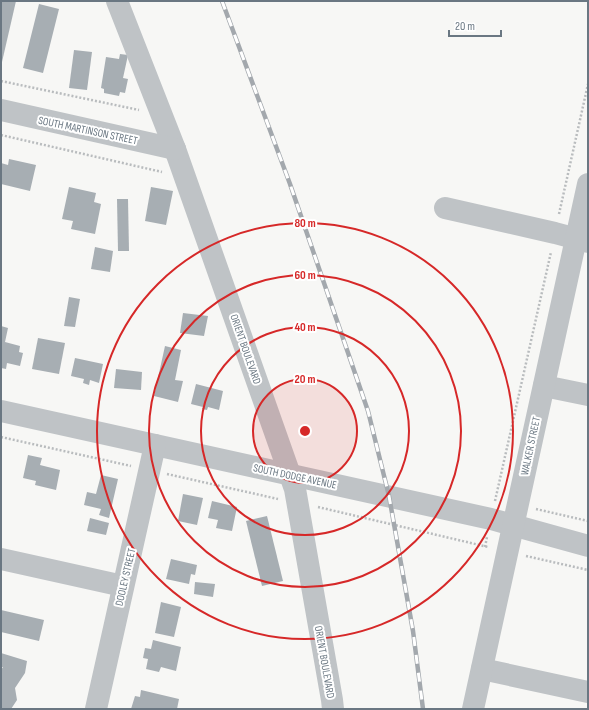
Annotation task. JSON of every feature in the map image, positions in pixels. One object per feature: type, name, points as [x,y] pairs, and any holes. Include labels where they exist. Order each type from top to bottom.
[{"type":"street","name":"ORIENT BOULEVARD","points":[[117,1],[175,149],[295,489],[331,693],[332,709]]},
{"type":"street","name":"SOUTH MARTINSON STREET","points":[[1,110],[175,149]]},
{"type":"street","name":"WALKER STREET","points":[[473,709],[544,386],[582,241],[588,184]]},
{"type":"street","points":[[445,208],[555,233],[582,241]]},
{"type":"street","points":[[544,386],[588,395]]},
{"type":"street","name":"SOUTH DODGE AVENUE","points":[[1,411],[491,520],[515,515],[588,546]]},
{"type":"street","name":"DOOLEY STREET","points":[[96,709],[155,445]]},
{"type":"street","points":[[1,559],[123,586]]},
{"type":"street","points":[[482,669],[588,692]]},
{"type":"path","points":[[1,81],[143,111]]},
{"type":"path","points":[[486,547],[588,84]]},
{"type":"path","points":[[1,135],[168,173]]},
{"type":"path","points":[[515,515],[588,520]]},
{"type":"building","points":[[1,1],[16,1],[2,62],[1,62]]},
{"type":"building","points":[[39,4],[59,9],[43,73],[23,68]]},
{"type":"building","points":[[74,50],[92,52],[87,90],[69,88]]},
{"type":"building","points":[[120,54],[128,55],[123,78],[128,79],[125,93],[120,92],[119,96],[104,93],[104,89],[101,88],[106,57],[119,59]]},
{"type":"building","points":[[9,159],[36,165],[30,191],[1,184],[1,163],[8,165]]},
{"type":"building","points":[[69,187],[96,193],[94,202],[101,204],[95,234],[71,229],[73,221],[62,219]]},
{"type":"building","points":[[151,187],[173,191],[166,225],[145,221]]},
{"type":"building","points":[[117,199],[128,199],[129,251],[118,251]]},
{"type":"building","points":[[95,247],[113,251],[110,272],[91,269]]},
{"type":"building","points":[[69,297],[80,299],[75,327],[64,326]]},
{"type":"building","points":[[183,313],[208,316],[204,336],[180,333]]},
{"type":"building","points":[[1,326],[8,328],[5,342],[20,346],[19,352],[23,353],[20,366],[7,363],[6,369],[1,368]]},
{"type":"building","points":[[38,338],[65,343],[59,374],[32,369]]},
{"type":"building","points":[[165,346],[181,350],[175,380],[183,381],[178,402],[154,396]]},
{"type":"building","points":[[75,358],[103,364],[99,383],[90,380],[89,385],[83,383],[84,379],[71,376]]},
{"type":"building","points":[[116,369],[142,372],[141,390],[114,388]]},
{"type":"building","points":[[196,384],[223,391],[219,410],[208,407],[207,410],[202,409],[203,407],[191,404]]},
{"type":"building","points":[[28,455],[42,458],[40,465],[60,470],[56,490],[35,485],[36,481],[23,478]]},
{"type":"building","points":[[101,475],[118,479],[109,518],[99,515],[101,509],[84,505],[87,492],[96,494]]},
{"type":"building","points":[[183,494],[203,498],[197,525],[178,521]]},
{"type":"building","points":[[212,501],[237,507],[232,531],[216,528],[218,520],[208,518]]},
{"type":"building","points":[[267,516],[283,581],[262,586],[246,521]]},
{"type":"building","points":[[90,518],[109,523],[106,535],[87,531]]},
{"type":"building","points":[[171,559],[197,565],[195,575],[191,574],[189,584],[166,579]]},
{"type":"building","points":[[195,582],[215,584],[213,597],[194,594]]},
{"type":"building","points":[[161,602],[181,607],[174,637],[155,633]]},
{"type":"building","points":[[1,610],[44,620],[39,641],[1,632]]},
{"type":"building","points":[[153,640],[181,647],[176,671],[161,667],[159,672],[146,669],[148,659],[143,658],[145,648],[151,649]]},
{"type":"building","points":[[1,653],[27,661],[25,673],[15,688],[17,700],[11,709],[1,709],[1,670],[3,667],[1,667]]},
{"type":"building","points":[[141,690],[179,699],[177,709],[131,709],[135,696],[140,697]]},
{"type":"railway","points":[[222,1],[290,184],[368,411],[389,496],[413,631],[423,709]]}]
